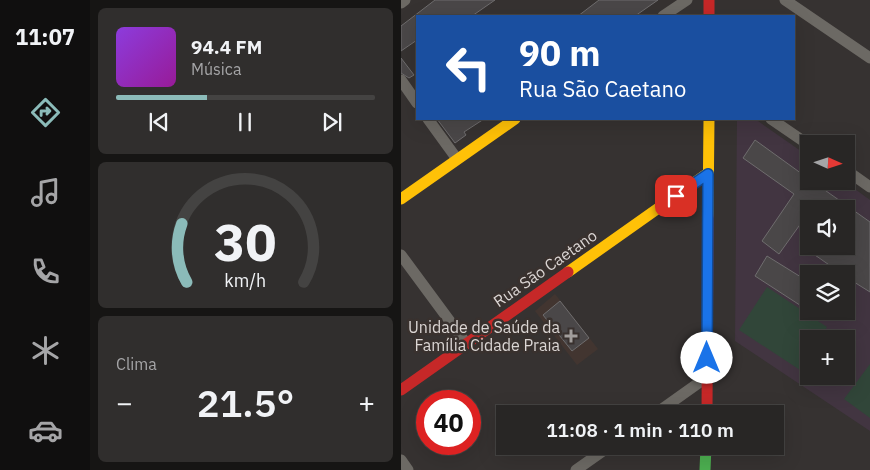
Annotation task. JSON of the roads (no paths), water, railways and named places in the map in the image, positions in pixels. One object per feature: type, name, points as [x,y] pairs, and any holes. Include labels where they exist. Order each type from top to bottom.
[{"type":"street","points":[[401,3],[405,0]]},
{"type":"street","points":[[664,15],[687,0]]},
{"type":"street","points":[[709,0],[709,15]]},
{"type":"street","points":[[785,0],[870,58]]},
{"type":"street","points":[[401,80],[416,102]]},
{"type":"street","points":[[429,120],[457,159]]},
{"type":"street","points":[[401,199],[514,120]]},
{"type":"street","points":[[707,405],[709,120]]},
{"type":"street","points":[[773,120],[800,138]]},
{"type":"street","name":"Rua São Caetano","points":[[401,390],[708,174]]},
{"type":"street","points":[[855,176],[870,187]]},
{"type":"street","points":[[401,255],[466,343]]},
{"type":"street","points":[[667,405],[707,376]]},
{"type":"street","points":[[577,470],[598,455]]},
{"type":"street","points":[[705,470],[706,455]]},
{"type":"street","points":[[401,460],[408,470]]},
{"type":"place","name":"Unidade de Saúde da Família Cidade Praia","points":[[571,336]]}]
